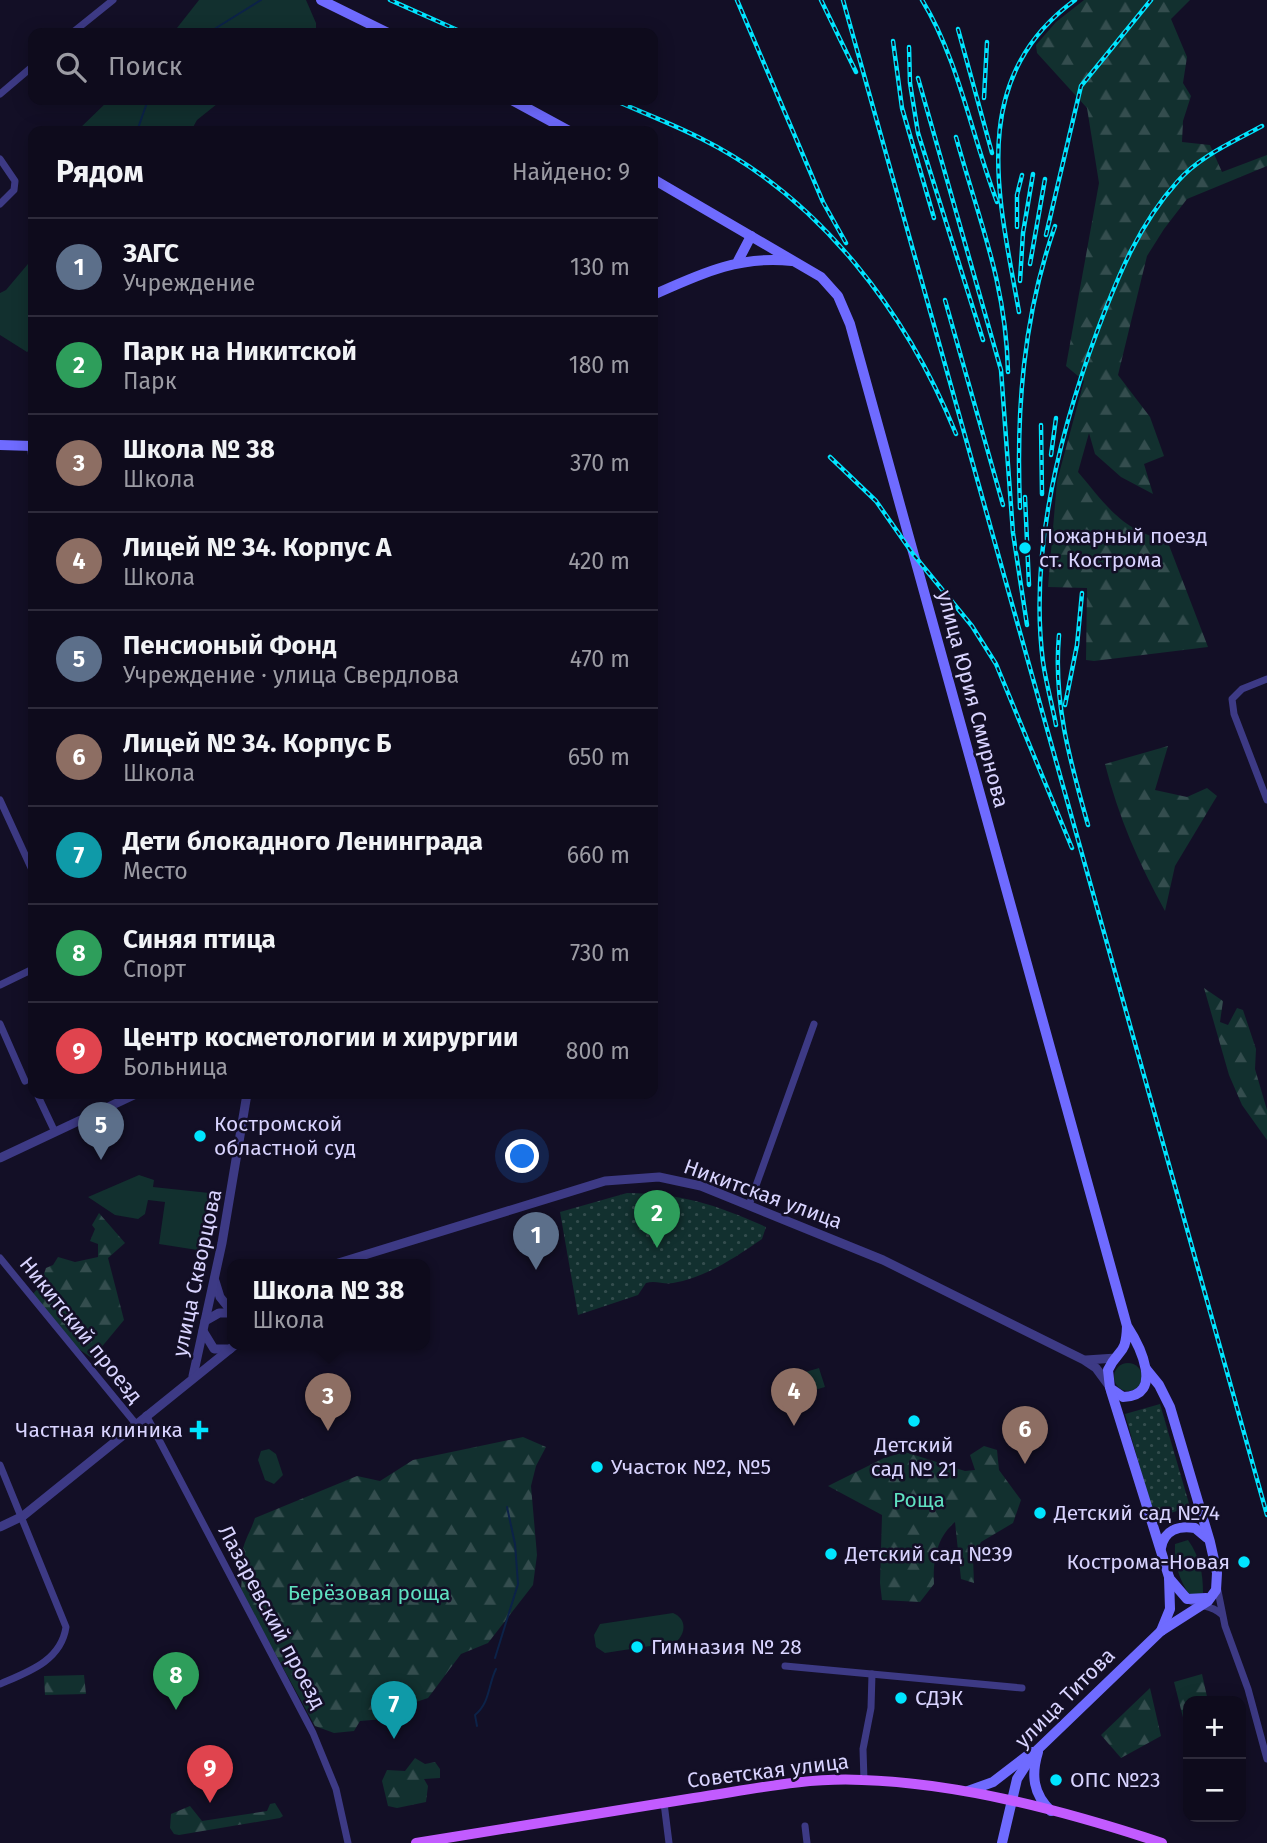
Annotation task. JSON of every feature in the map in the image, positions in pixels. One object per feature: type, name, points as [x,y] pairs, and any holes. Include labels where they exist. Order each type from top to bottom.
[{"type":"main road","points":[[321,0],[378,28]]},
{"type":"main road","points":[[522,105],[560,126]]},
{"type":"main road","name":"улица Юрия Смирнова","points":[[658,182],[796,261],[831,287],[850,324],[1127,1326]]},
{"type":"main road","points":[[738,261],[751,236]]},
{"type":"main road","points":[[658,293],[738,261],[757,258],[796,261]]},
{"type":"main road","points":[[0,445],[28,446]]},
{"type":"main road","points":[[1127,1326],[1127,1341],[1108,1370],[1110,1388],[1169,1577],[1170,1609],[1161,1631]]},
{"type":"main road","points":[[1127,1326],[1146,1367],[1159,1384],[1170,1407],[1210,1542],[1215,1588],[1198,1606]]},
{"type":"main road","points":[[1116,1358],[1132,1358],[1146,1367]]},
{"type":"main road","points":[[1110,1388],[1123,1397],[1137,1395],[1146,1384],[1146,1367]]},
{"type":"main road","points":[[1161,1551],[1164,1538],[1177,1528],[1195,1528],[1210,1542]]},
{"type":"main road","points":[[1169,1577],[1187,1600],[1199,1600],[1215,1588]]},
{"type":"main road","name":"улица Титова","points":[[1002,1843],[1010,1801],[1024,1765],[1161,1631],[1198,1606]]},
{"type":"main road","points":[[960,1792],[993,1782],[1021,1758],[1039,1749]]},
{"type":"main road","points":[[1039,1749],[1034,1782],[1043,1802],[1051,1811]]},
{"type":"main road","name":"Советская улица","points":[[416,1843],[483,1838],[664,1803],[810,1781],[864,1780],[1010,1801],[1162,1843]]},
{"type":"street","points":[[78,28],[113,0]]},
{"type":"street","points":[[0,94],[28,70]]},
{"type":"street","points":[[0,159],[15,181],[14,190],[0,204]]},
{"type":"street","points":[[1267,679],[1242,689],[1232,699],[1234,714],[1267,800]]},
{"type":"street","points":[[0,800],[28,861]]},
{"type":"street","points":[[0,985],[28,972]]},
{"type":"street","points":[[0,1024],[25,1081]]},
{"type":"street","points":[[749,1205],[814,1024]]},
{"type":"street","points":[[39,1099],[54,1130]]},
{"type":"street","points":[[0,1158],[54,1130],[125,1099]]},
{"type":"street","name":"улица Скворцова","points":[[194,1376],[246,1099]]},
{"type":"street","name":"Никитская улица","points":[[352,1259],[605,1181],[659,1177],[701,1186],[883,1260],[1084,1360]]},
{"type":"street","name":"Никитский проезд","points":[[0,1258],[136,1424]]},
{"type":"street","points":[[214,1280],[220,1297],[227,1306]]},
{"type":"street","points":[[227,1312],[219,1312],[204,1326],[214,1349],[227,1348]]},
{"type":"street","points":[[0,1527],[23,1516],[229,1350]]},
{"type":"street","points":[[1084,1360],[1116,1358]]},
{"type":"street","points":[[1084,1360],[1096,1368],[1110,1388]]},
{"type":"street","name":"Лазаревский проезд","points":[[146,1415],[313,1733],[335,1789],[348,1843]]},
{"type":"street","points":[[0,1465],[66,1627],[64,1640],[47,1660],[0,1684]]},
{"type":"street","points":[[1215,1588],[1248,1689],[1267,1759]]},
{"type":"street","points":[[1187,1600],[1198,1606],[1215,1608],[1222,1615]]},
{"type":"street","points":[[785,1666],[1022,1688]]},
{"type":"street","points":[[864,1780],[863,1749],[871,1708],[872,1674]]},
{"type":"street","points":[[664,1803],[669,1843]]},
{"type":"street","points":[[805,1826],[807,1843]]},
{"type":"green space","points":[[199,0],[306,0],[316,23],[316,28],[177,28]]},
{"type":"green space","points":[[1084,0],[1190,0],[1171,19],[1187,57],[1183,83],[1191,96],[1183,121],[1182,142],[1210,145],[1222,172],[1267,155],[1267,166],[1187,199],[1147,256],[1118,375],[1150,417],[1164,456],[1144,464],[1153,494],[1121,477],[1095,454],[1089,433],[1078,472],[1107,506],[1127,524],[1138,531],[1167,540],[1208,647],[1094,661],[1086,660],[1087,588],[1048,587],[1057,481],[1084,381],[1066,366],[1099,183],[1087,108],[1037,53],[1036,45],[1056,22]]},
{"type":"green space","points":[[104,105],[216,105],[194,126],[82,126]]},
{"type":"green space","points":[[28,264],[27,352],[0,335],[0,293],[6,290]]},
{"type":"green space","points":[[1168,746],[1155,790],[1187,797],[1207,788],[1217,796],[1175,866],[1165,911],[1130,839],[1105,764]]},
{"type":"green space","points":[[1204,988],[1223,1001],[1220,1022],[1228,1025],[1237,1008],[1243,1010],[1256,1049],[1255,1069],[1267,1110],[1267,1140],[1242,1105],[1229,1075]]},
{"type":"green space","points":[[139,1175],[154,1180],[153,1187],[219,1194],[210,1252],[159,1244],[165,1202],[148,1200],[145,1214],[138,1219],[115,1215],[88,1197]]},
{"type":"green space","points":[[627,1193],[682,1198],[730,1212],[766,1227],[762,1239],[708,1272],[673,1283],[646,1283],[638,1295],[578,1315],[560,1212]]},
{"type":"green space","points":[[99,1213],[125,1243],[108,1258],[124,1320],[100,1349],[96,1361],[76,1347],[32,1295],[40,1286],[46,1268],[53,1265],[58,1257],[75,1262],[98,1257],[98,1244],[90,1241],[95,1229],[92,1225]]},
{"type":"green space","points":[[1128,1363],[1138,1367],[1142,1377],[1138,1387],[1128,1391],[1118,1387],[1114,1377],[1118,1367]]},
{"type":"green space","points":[[819,1368],[825,1387],[791,1397],[785,1378]]},
{"type":"green space","points":[[1160,1404],[1190,1507],[1154,1518],[1125,1414]]},
{"type":"green space","name":"Берёзовая роща","points":[[523,1437],[546,1447],[536,1466],[531,1486],[537,1555],[533,1585],[488,1643],[461,1654],[428,1698],[407,1705],[396,1718],[360,1721],[354,1731],[334,1733],[315,1726],[241,1591],[242,1575],[246,1570],[242,1556],[244,1544],[255,1518],[357,1476],[380,1481],[413,1460]]},
{"type":"green space","name":"Роща","points":[[984,1446],[997,1450],[999,1470],[1021,1500],[1013,1523],[981,1542],[973,1558],[974,1583],[961,1579],[955,1522],[940,1543],[935,1558],[934,1584],[920,1602],[882,1600],[882,1515],[828,1486],[884,1458],[905,1452],[965,1471],[975,1470],[970,1455]]},
{"type":"green space","points":[[269,1449],[276,1454],[283,1475],[274,1484],[265,1480],[258,1460],[261,1451]]},
{"type":"green space","points":[[1188,1540],[1198,1559],[1203,1586],[1203,1593],[1190,1596],[1178,1572],[1175,1559],[1175,1544]]},
{"type":"green space","points":[[673,1613],[681,1619],[684,1626],[682,1635],[676,1642],[605,1653],[596,1647],[594,1635],[600,1624]]},
{"type":"green space","points":[[1202,1674],[1207,1696],[1183,1696],[1183,1717],[1174,1682]]},
{"type":"green space","points":[[84,1675],[86,1694],[45,1695],[44,1676]]},
{"type":"green space","points":[[1150,1688],[1161,1736],[1121,1758],[1101,1735]]},
{"type":"green space","points":[[415,1758],[425,1764],[435,1762],[440,1769],[440,1778],[424,1779],[428,1786],[426,1802],[397,1808],[388,1806],[382,1781],[387,1770],[405,1771]]},
{"type":"green space","points":[[275,1803],[283,1816],[280,1818],[179,1835],[174,1834],[170,1828],[171,1814],[190,1806],[202,1821],[267,1811],[270,1804]]},
{"type":"waterway","points":[[216,28],[261,0]]},
{"type":"waterway","points":[[139,126],[146,105]]},
{"type":"waterway","points":[[495,1658],[518,1584],[515,1544],[507,1507]]},
{"type":"waterway","points":[[477,1726],[475,1715],[486,1699],[496,1669]]},
{"type":"railway","points":[[390,0],[453,28]]},
{"type":"railway","points":[[737,0],[823,202],[846,243]]},
{"type":"railway","points":[[821,0],[856,72]]},
{"type":"railway","points":[[843,0],[1267,1515]]},
{"type":"railway","points":[[922,0],[935,23],[955,72],[997,202]]},
{"type":"railway","points":[[1019,312],[999,184],[999,143],[1004,104],[1017,66],[1040,32],[1075,0]]},
{"type":"railway","points":[[1046,235],[1081,86],[1151,0]]},
{"type":"railway","points":[[958,29],[992,153]]},
{"type":"railway","points":[[893,41],[902,108],[934,218]]},
{"type":"railway","points":[[984,98],[987,42]]},
{"type":"railway","points":[[909,47],[910,83],[918,133],[983,340]]},
{"type":"railway","points":[[918,78],[1001,370],[1013,533],[1027,625]]},
{"type":"railway","points":[[625,105],[702,139],[745,164],[785,193],[821,226],[855,263],[885,303],[936,389],[956,434]]},
{"type":"railway","points":[[1056,725],[1043,662],[1040,578],[1044,536],[1060,450],[1084,368],[1122,270],[1141,233],[1164,198],[1196,164],[1262,126]]},
{"type":"railway","points":[[956,137],[997,280],[1008,372]]},
{"type":"railway","points":[[1020,281],[1023,233],[1033,174]]},
{"type":"railway","points":[[1017,227],[1017,195],[1022,175]]},
{"type":"railway","points":[[1030,264],[1045,179]]},
{"type":"railway","points":[[1020,508],[1019,436],[1024,365],[1035,295],[1055,226]]},
{"type":"railway","points":[[945,300],[1003,505]]},
{"type":"railway","points":[[1051,455],[1056,418]]},
{"type":"railway","points":[[1041,425],[1042,494]]},
{"type":"railway","points":[[830,457],[876,501],[913,554],[972,626],[996,664],[1072,848]]},
{"type":"railway","points":[[1025,497],[1029,585]]},
{"type":"railway","points":[[1065,705],[1077,645],[1082,593]]},
{"type":"railway","points":[[1059,635],[1058,684],[1064,731],[1088,825]]},
{"type":"place","name":"Пожарный поезд ст. Кострома","points":[[1025,548]]},
{"type":"place","name":"Костромской областной суд","points":[[200,1136]]},
{"type":"place","name":"Пенсионый Фонд","points":[[101,1160]]},
{"type":"place","name":"Парк на Никитской","points":[[657,1248]]},
{"type":"place","name":"ЗАГС","points":[[536,1270]]},
{"type":"place","name":"Детский сад № 21","points":[[914,1421]]},
{"type":"place","name":"Лицей № 34. Корпус А","points":[[794,1426]]},
{"type":"place","name":"Частная клиника","points":[[199,1430]]},
{"type":"place","name":"Школа № 38","points":[[328,1431]]},
{"type":"place","name":"Лицей № 34. Корпус Б","points":[[1025,1464]]},
{"type":"place","name":"Участок №2, №5","points":[[597,1467]]},
{"type":"place","name":"Детский сад №74","points":[[1040,1513]]},
{"type":"place","name":"Детский сад №39","points":[[831,1554]]},
{"type":"place","name":"Кострома-Новая","points":[[1244,1562]]},
{"type":"place","name":"Гимназия № 28","points":[[637,1647]]},
{"type":"place","name":"СДЭК","points":[[901,1698]]},
{"type":"place","name":"Синяя птица","points":[[176,1710]]},
{"type":"place","name":"Дети блокадного Ленинграда","points":[[394,1739]]},
{"type":"place","name":"ОПС №23","points":[[1056,1780]]},
{"type":"place","name":"Центр косметологии и хирургии","points":[[210,1803]]}]
